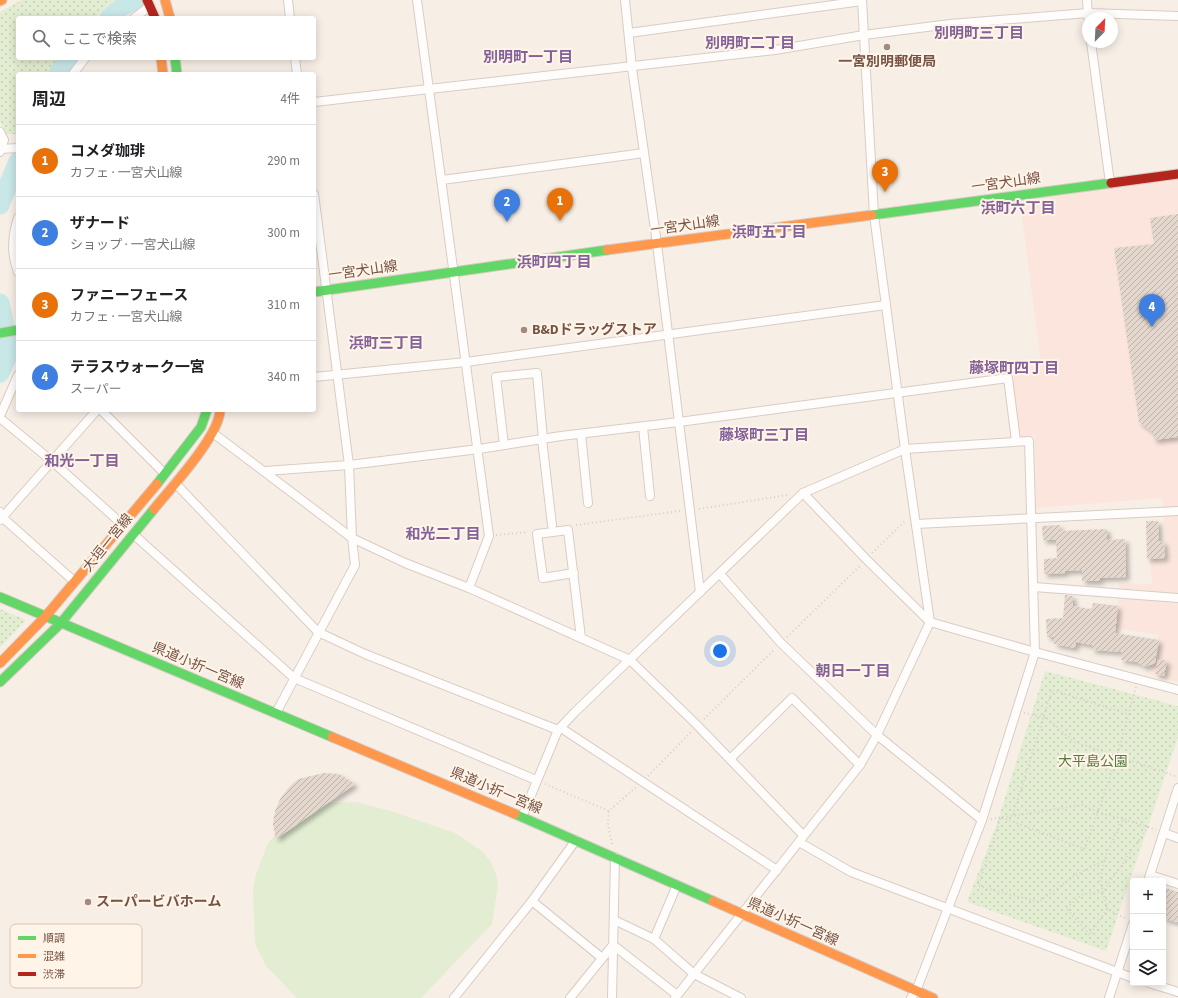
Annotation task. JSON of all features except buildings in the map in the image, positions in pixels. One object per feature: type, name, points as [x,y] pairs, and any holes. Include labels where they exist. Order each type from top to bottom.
[{"type":"main road","points":[[165,0],[169,16]]},
{"type":"main road","points":[[148,3],[154,16]]},
{"type":"main road","points":[[161,60],[163,72]]},
{"type":"main road","points":[[175,60],[177,72]]},
{"type":"main road","name":"一宮犬山線","points":[[316,292],[657,244],[1178,174]]},
{"type":"main road","points":[[1,333],[16,330]]},
{"type":"main road","name":"大垣一宮線","points":[[0,663],[45,617],[165,474],[201,428],[206,412]]},
{"type":"main road","name":"大垣一宮線","points":[[0,682],[60,624],[175,483],[213,433],[220,417],[220,412]]},
{"type":"main road","name":"県道小折一宮線","points":[[0,597],[60,624],[276,713],[576,840],[741,914],[913,994],[933,998]]},
{"type":"street","points":[[288,0],[290,16]]},
{"type":"street","points":[[417,0],[490,536],[469,588]]},
{"type":"street","points":[[625,0],[632,68],[657,244],[667,335],[691,510],[700,592]]},
{"type":"street","points":[[613,945],[676,997],[860,765],[930,622],[874,215],[862,0],[629,33]]},
{"type":"street","points":[[1087,0],[1088,12]]},
{"type":"street","points":[[136,16],[148,3]]},
{"type":"street","points":[[316,102],[430,88],[632,68],[775,50],[864,35],[950,24],[1082,16]]},
{"type":"street","points":[[1118,16],[1178,16]]},
{"type":"street","points":[[1093,48],[1110,183]]},
{"type":"street","points":[[74,72],[84,60]]},
{"type":"street","points":[[295,60],[297,72]]},
{"type":"street","points":[[0,132],[4,140],[0,150],[14,148]]},
{"type":"street","points":[[442,180],[644,153]]},
{"type":"street","points":[[276,713],[355,565],[352,538],[349,465],[328,291],[316,208]]},
{"type":"street","points":[[16,227],[12,253],[16,266]]},
{"type":"street","points":[[316,377],[466,362],[886,305]]},
{"type":"street","points":[[504,445],[496,377],[536,373],[552,525]]},
{"type":"street","points":[[265,471],[349,465],[479,449],[543,439],[1008,378],[1016,441]]},
{"type":"street","points":[[16,380],[0,417],[123,525]]},
{"type":"street","points":[[75,582],[1,517],[53,462],[95,412]]},
{"type":"street","points":[[104,412],[165,474]]},
{"type":"street","points":[[643,427],[650,496]]},
{"type":"street","points":[[213,433],[352,538],[405,563],[469,588],[630,660],[730,759],[801,839],[851,872],[1130,977]]},
{"type":"street","points":[[581,434],[588,503]]},
{"type":"street","points":[[522,817],[536,780],[560,729],[575,712],[720,574],[770,523],[803,493],[905,449],[1029,441],[1035,652],[982,820],[948,909],[913,994]]},
{"type":"street","points":[[175,483],[318,632],[365,654],[560,729],[643,781],[777,870]]},
{"type":"street","points":[[803,493],[866,559],[930,622],[1178,690]]},
{"type":"street","points":[[916,524],[1178,511]]},
{"type":"street","points":[[574,573],[543,578],[537,534],[568,530],[574,573],[581,638]]},
{"type":"street","points":[[133,534],[294,678],[536,780]]},
{"type":"street","points":[[720,574],[781,643],[876,735],[982,820]]},
{"type":"street","points":[[1034,587],[1178,598]]},
{"type":"street","points":[[730,759],[792,698],[860,765]]},
{"type":"street","points":[[1149,878],[1178,788]]},
{"type":"street","points":[[1164,833],[1178,838]]},
{"type":"street","points":[[454,998],[532,900],[576,840]]},
{"type":"street","points":[[612,998],[615,857]]},
{"type":"street","points":[[1166,882],[1178,884]]},
{"type":"street","points":[[654,939],[677,885]]},
{"type":"street","points":[[532,900],[602,958]]},
{"type":"street","points":[[614,920],[654,939],[694,974],[741,998]]},
{"type":"street","points":[[1109,998],[1130,933]]},
{"type":"street","points":[[570,998],[613,945]]},
{"type":"street","points":[[1159,986],[1178,992]]},
{"type":"path","points":[[576,525],[803,493]]},
{"type":"path","points":[[615,857],[608,825],[609,811],[643,781],[697,725],[914,512]]},
{"type":"path","points":[[490,536],[536,531]]},
{"type":"path","points":[[1001,817],[1084,849],[1117,756],[1138,678]]},
{"type":"path","points":[[1013,815],[1042,717],[1052,690],[1128,714]]},
{"type":"path","points":[[1016,711],[1047,718],[1074,742],[1178,777]]},
{"type":"path","points":[[536,780],[609,811]]},
{"type":"path","points":[[982,820],[1083,804],[1098,812],[1123,819],[1148,827],[1103,892],[1083,894],[1066,908],[1090,936],[1107,909],[1103,892],[1100,879],[1105,860],[1123,819]]},
{"type":"path","points":[[1001,817],[978,886],[1039,902],[1074,876],[1105,860]]},
{"type":"path","points":[[1107,909],[1130,922]]},
{"type":"shaded area","points":[[1178,178],[1178,682],[1151,675],[1158,635],[1116,628],[1119,583],[1152,584],[1150,559],[1167,558],[1162,498],[1036,508],[1035,436],[1020,437],[1011,370],[1041,365],[1020,201]]},
{"type":"green space","points":[[22,0],[115,0],[96,16],[16,16],[16,60],[60,60],[52,72],[16,72],[16,134],[6,134],[0,121],[0,12]]},
{"type":"green space","points":[[0,609],[26,620],[0,647]]},
{"type":"green space","name":"大平島公園","points":[[1045,671],[1178,706],[1178,737],[1106,951],[967,902],[996,826]]},
{"type":"green space","points":[[356,802],[391,811],[455,833],[482,851],[491,862],[496,874],[498,885],[492,924],[421,998],[297,998],[266,966],[255,944],[253,890],[256,874],[268,843],[280,830],[323,803]]},
{"type":"waterway","points":[[111,16],[122,7],[135,0]]},
{"type":"waterway","points":[[59,72],[68,60]]},
{"type":"waterway","points":[[0,205],[16,166]]},
{"type":"waterway","points":[[0,303],[10,351],[0,373]]},
{"type":"traffic: fast","points":[[175,60],[177,72]]},
{"type":"traffic: fast","points":[[872,215],[1111,183]]},
{"type":"traffic: fast","points":[[316,292],[607,250]]},
{"type":"traffic: fast","points":[[0,333],[16,330]]},
{"type":"traffic: fast","points":[[157,484],[201,427],[206,412]]},
{"type":"traffic: fast","points":[[0,682],[60,624],[154,509]]},
{"type":"traffic: fast","points":[[0,597],[332,737]]},
{"type":"traffic: fast","points":[[515,814],[713,901]]},
{"type":"traffic: slow","points":[[165,0],[169,16]]},
{"type":"traffic: slow","points":[[161,60],[163,72]]},
{"type":"traffic: slow","points":[[607,250],[872,215]]},
{"type":"traffic: slow","points":[[154,509],[204,447],[218,421],[220,412]]},
{"type":"traffic: slow","points":[[0,663],[45,617],[157,484]]},
{"type":"traffic: slow","points":[[332,737],[515,814]]},
{"type":"traffic: slow","points":[[713,901],[933,998]]},
{"type":"traffic: jam","points":[[147,0],[154,16]]},
{"type":"traffic: jam","points":[[1111,183],[1178,174]]},
{"type":"place","name":"一宮別明郵便局","points":[[887,47]]},
{"type":"place","name":"ファニーフェース","points":[[885,192]]},
{"type":"place","name":"コメダ珈琲","points":[[560,221]]},
{"type":"place","name":"ザナード","points":[[507,222]]},
{"type":"place","name":"テラスウォーク一宮","points":[[1152,327]]},
{"type":"place","name":"B&Dドラッグストア","points":[[524,330]]},
{"type":"place","name":"スーパービバホーム","points":[[88,902]]},
{"type":"district","name":"別明町三丁目","points":[[979,33]]},
{"type":"district","name":"別明町二丁目","points":[[750,43]]},
{"type":"district","name":"別明町一丁目","points":[[528,57]]},
{"type":"district","name":"浜町六丁目","points":[[1018,208]]},
{"type":"district","name":"浜町五丁目","points":[[769,232]]},
{"type":"district","name":"浜町四丁目","points":[[554,262]]},
{"type":"district","name":"浜町三丁目","points":[[386,343]]},
{"type":"district","name":"藤塚町四丁目","points":[[1014,368]]},
{"type":"district","name":"藤塚町三丁目","points":[[764,435]]},
{"type":"district","name":"和光一丁目","points":[[82,461]]},
{"type":"district","name":"和光二丁目","points":[[443,534]]},
{"type":"district","name":"朝日一丁目","points":[[853,671]]}]
